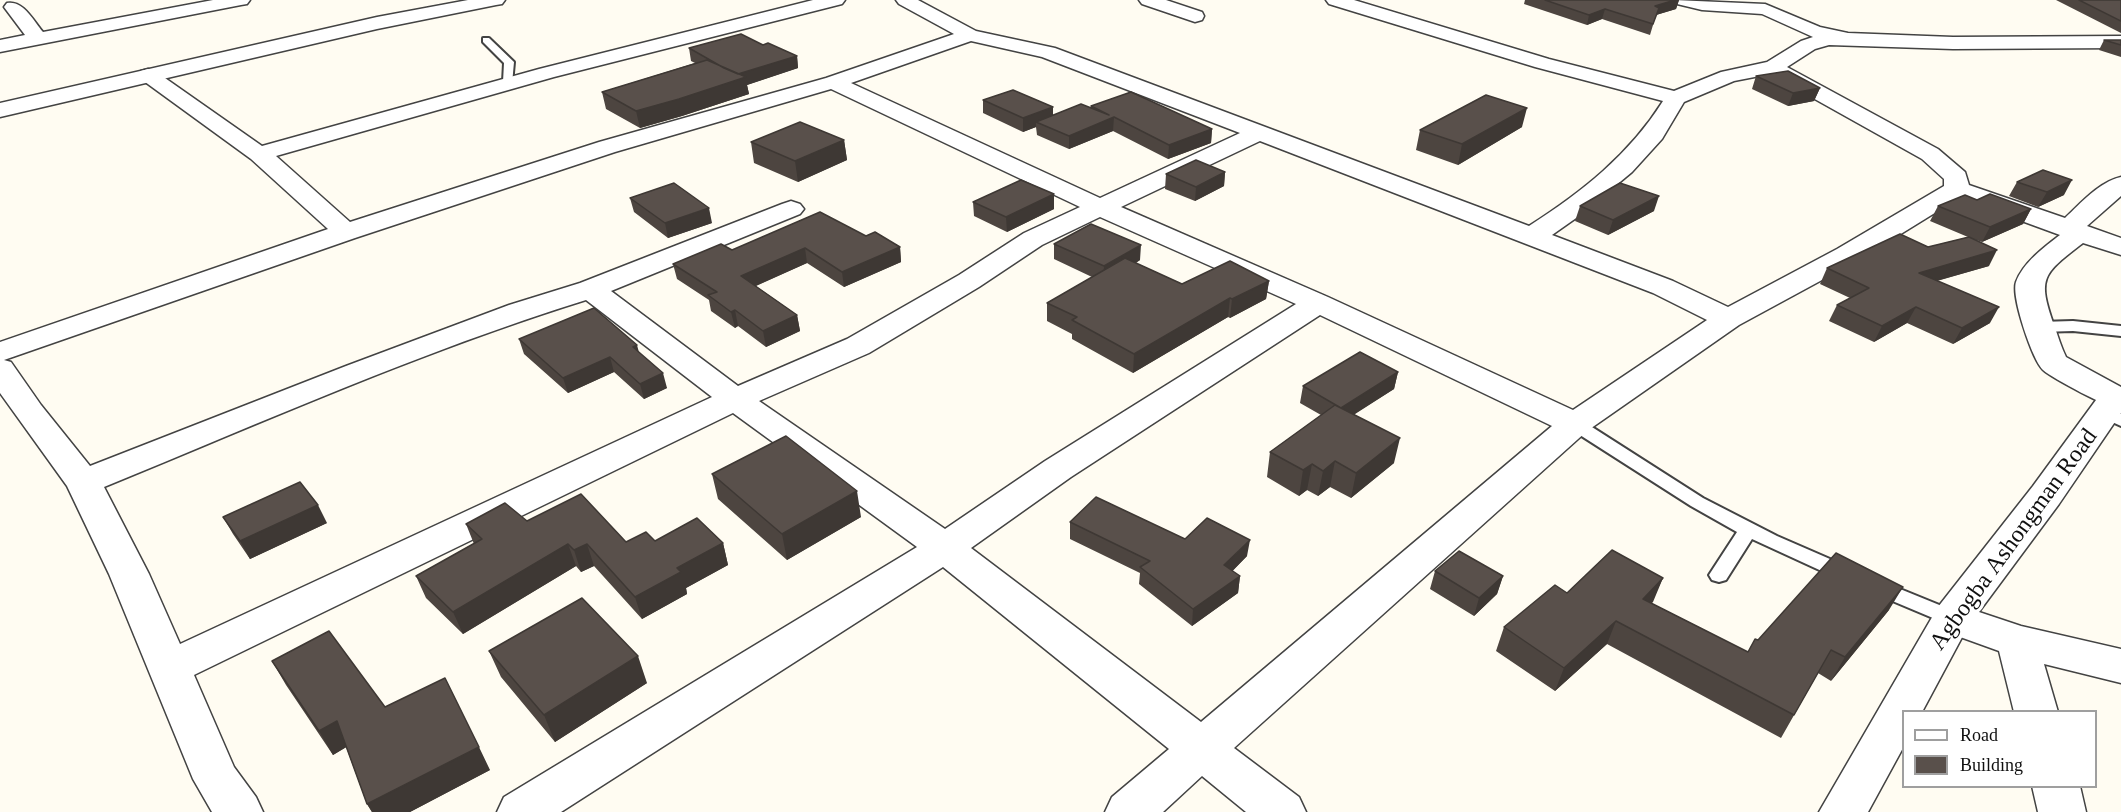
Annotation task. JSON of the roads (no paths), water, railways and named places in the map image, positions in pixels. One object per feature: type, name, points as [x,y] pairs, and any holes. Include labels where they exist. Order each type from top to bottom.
[{"type":"street","points":[[0,46],[241,0]]},
{"type":"street","points":[[0,110],[448,4],[496,0]]},
{"type":"street","points":[[259,154],[508,82],[675,37],[836,0]]},
{"type":"street","points":[[905,0],[970,35],[1048,52],[1663,287],[1728,320]]},
{"type":"street","points":[[1148,0],[1194,16]]},
{"type":"street","points":[[1335,0],[1542,63],[1677,98]]},
{"type":"street","points":[[1683,0],[1702,5],[1755,6],[1781,15],[1815,32],[1859,39]]},
{"type":"street","points":[[13,7],[38,39]]},
{"type":"street","points":[[0,352],[346,232],[607,147],[833,82],[970,35]]},
{"type":"street","points":[[1533,236],[1570,211],[1623,167],[1654,134],[1677,98],[1728,76],[1773,67],[1808,45],[1828,39],[1953,43],[2121,42]]},
{"type":"street","points":[[1773,67],[1930,154],[1956,177],[1958,189]]},
{"type":"street","points":[[148,75],[259,154],[346,232]]},
{"type":"street","points":[[833,82],[1099,207],[1318,303],[1575,424]]},
{"type":"street","points":[[169,668],[735,399],[858,346],[969,281],[1033,239],[1259,133]]},
{"type":"street","points":[[2117,408],[2054,363],[2047,354],[2030,296],[2030,282],[2099,200],[2121,184]]},
{"type":"street","points":[[1958,189],[2121,247]]},
{"type":"street","points":[[1129,812],[1204,750],[1575,424],[1728,320],[1847,255],[1958,189]]},
{"type":"street","points":[[83,482],[458,334],[590,289],[791,209]]},
{"type":"street","points":[[590,289],[735,399],[945,548],[1282,812]]},
{"type":"street","points":[[521,812],[796,638],[945,548],[1058,469],[1318,303]]},
{"type":"street","points":[[0,369],[29,412],[83,482],[129,574],[216,779],[239,812]]},
{"type":"street","name":"Agbogba Ashongman Road","points":[[1843,812],[1952,618],[2046,495],[2117,408]]},
{"type":"street","points":[[1952,618],[2017,641],[2121,666]]},
{"type":"street","points":[[2017,641],[2036,710]]},
{"type":"street","points":[[2056,788],[2062,812]]},
{"type":"lane","points":[[486,40],[509,62],[508,82]]},
{"type":"lane","points":[[2040,327],[2073,326],[2121,331]]},
{"type":"lane","points":[[1575,424],[1697,502],[1748,530],[1952,618]]},
{"type":"lane","points":[[1719,575],[1748,530]]}]
